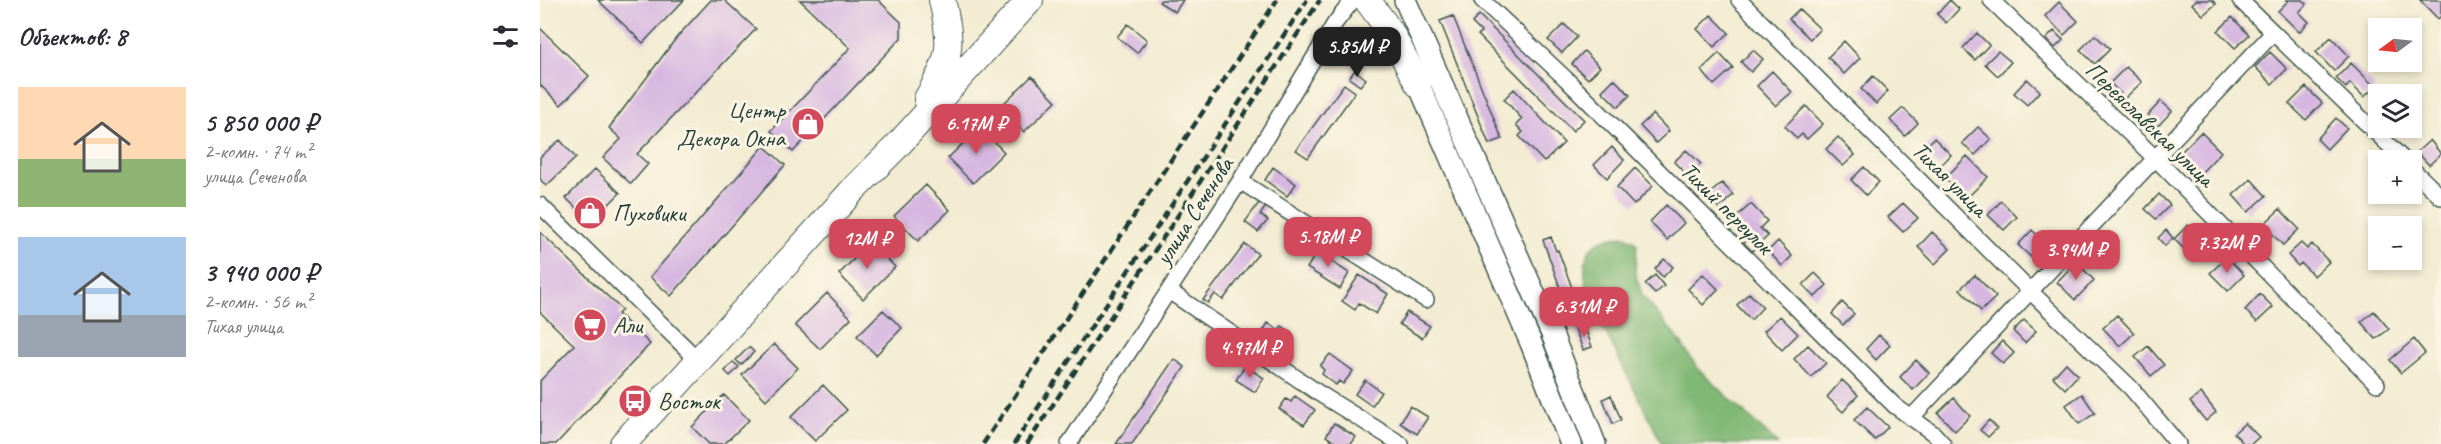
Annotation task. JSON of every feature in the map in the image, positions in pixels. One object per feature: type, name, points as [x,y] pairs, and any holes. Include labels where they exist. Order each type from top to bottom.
[{"type":"highway","points":[[896,147],[923,106],[947,59],[949,32],[942,0]]},
{"type":"highway","points":[[623,444],[853,190],[896,147],[1030,0]]},
{"type":"highway","points":[[1367,0],[1390,31],[1418,84]]},
{"type":"main road","points":[[1381,0],[1531,343],[1571,444]]},
{"type":"main road","points":[[1405,0],[1552,334],[1595,444]]},
{"type":"street","name":"улица Сеченова","points":[[1069,444],[1240,181],[1335,23],[1353,0]]},
{"type":"street","name":"Тихий переулок","points":[[1482,0],[1566,79],[1895,406],[1934,434],[1943,444]]},
{"type":"street","name":"Тихая улица","points":[[1739,0],[2030,291],[2131,388],[2178,444]]},
{"type":"street","name":"Переяславская улица","points":[[1991,0],[2156,159],[2378,384]]},
{"type":"street","points":[[2244,1],[2273,33],[2394,150]]},
{"type":"street","points":[[1911,418],[2273,33]]},
{"type":"street","points":[[2422,179],[2441,197]]},
{"type":"street","points":[[1240,181],[1426,300]]},
{"type":"street","points":[[540,205],[699,361]]},
{"type":"street","points":[[1169,291],[1320,394],[1401,444]]},
{"type":"green space","points":[[1625,236],[1637,245],[1635,272],[1642,295],[1679,340],[1698,369],[1778,444],[1662,444],[1590,301],[1587,288],[1585,265],[1592,248],[1599,242],[1610,238]]},
{"type":"building","points":[[598,0],[684,0],[643,43]]},
{"type":"building","points":[[711,0],[724,0],[756,29],[637,154],[648,164],[631,184],[603,158],[621,139],[609,128],[677,37]]},
{"type":"building","points":[[800,0],[878,0],[901,22],[901,38],[793,152],[771,131],[850,48]]},
{"type":"building","points":[[1161,0],[1183,0],[1175,12],[1159,2]]},
{"type":"building","points":[[1950,0],[1959,9],[1946,23],[1937,14]]},
{"type":"building","points":[[2196,0],[2212,0],[2216,4],[2203,15],[2192,4]]},
{"type":"building","points":[[2287,0],[2303,0],[2307,4],[2299,12],[2309,22],[2299,32],[2278,11]]},
{"type":"building","points":[[2420,0],[2441,0],[2441,16],[2438,19]]},
{"type":"building","points":[[2059,2],[2078,21],[2064,35],[2045,16]]},
{"type":"building","points":[[1799,9],[1820,29],[1810,39],[1789,19]]},
{"type":"building","points":[[1479,15],[1584,120],[1573,131],[1478,35],[1481,32],[1472,23]]},
{"type":"building","points":[[1711,15],[1729,33],[1714,47],[1697,29]]},
{"type":"building","points":[[1453,16],[1502,139],[1489,144],[1440,21]]},
{"type":"building","points":[[2232,17],[2249,35],[2235,48],[2218,31]]},
{"type":"building","points":[[1128,24],[1147,40],[1137,53],[1117,37]]},
{"type":"building","points":[[1564,24],[1577,37],[1562,53],[1548,40]]},
{"type":"building","points":[[540,28],[589,76],[561,105],[540,85]]},
{"type":"building","points":[[2054,31],[2063,40],[2055,48],[2046,39]]},
{"type":"building","points":[[1977,33],[1989,45],[1975,60],[1963,48]]},
{"type":"building","points":[[2095,35],[2110,49],[2095,64],[2080,50]]},
{"type":"building","points":[[2331,37],[2349,56],[2334,71],[2316,52]]},
{"type":"building","points":[[1844,41],[1860,58],[1844,74],[1828,57]]},
{"type":"building","points":[[1753,50],[1763,59],[1751,72],[1741,62]]},
{"type":"building","points":[[1584,51],[1600,67],[1588,79],[1572,64]]},
{"type":"building","points":[[1998,51],[2011,62],[1998,76],[1985,64]]},
{"type":"building","points":[[2270,52],[2287,69],[2272,84],[2255,67]]},
{"type":"building","points":[[1719,53],[1733,68],[1714,85],[1701,70]]},
{"type":"building","points":[[2351,63],[2372,84],[2368,84],[2368,93],[2364,97],[2350,83],[2346,88],[2336,78]]},
{"type":"building","points":[[2126,67],[2142,82],[2125,98],[2110,83]]},
{"type":"building","points":[[1355,70],[1366,79],[1360,86],[1349,78]]},
{"type":"building","points":[[1772,71],[1792,92],[1776,106],[1757,86]]},
{"type":"building","points":[[1032,76],[1056,101],[1024,132],[1000,107]]},
{"type":"building","points":[[1873,76],[1888,91],[1876,104],[1861,89]]},
{"type":"building","points":[[1614,79],[1630,95],[1618,107],[1602,91]]},
{"type":"building","points":[[2027,79],[2040,91],[2027,105],[2014,93]]},
{"type":"building","points":[[1344,84],[1355,92],[1308,158],[1296,150]]},
{"type":"building","points":[[2306,87],[2322,103],[2306,120],[2289,104]]},
{"type":"building","points":[[1514,89],[1564,143],[1544,162],[1519,136],[1523,132],[1516,125],[1522,119],[1504,99]]},
{"type":"building","points":[[2161,101],[2172,111],[2158,126],[2148,115]]},
{"type":"building","points":[[1806,106],[1823,124],[1807,139],[1802,134],[1797,139],[1785,126]]},
{"type":"building","points":[[1903,108],[1918,123],[1905,136],[1890,120]]},
{"type":"building","points":[[1653,114],[1669,131],[1656,143],[1640,126]]},
{"type":"building","points":[[2336,118],[2347,128],[2327,149],[2317,139]]},
{"type":"building","points":[[980,127],[1004,152],[973,183],[948,158]]},
{"type":"building","points":[[1978,127],[1991,139],[1975,155],[1962,143]]},
{"type":"building","points":[[2201,132],[2221,152],[2200,174],[2180,153]]},
{"type":"building","points":[[1838,137],[1855,155],[1843,166],[1826,149]]},
{"type":"building","points":[[1934,138],[1951,155],[1939,167],[1922,151]]},
{"type":"building","points":[[560,140],[576,158],[546,186],[540,179],[540,157]]},
{"type":"building","points":[[2430,140],[2441,154],[2429,165],[2422,157],[2422,150],[2419,150]]},
{"type":"building","points":[[764,146],[785,165],[671,296],[650,277]]},
{"type":"building","points":[[1612,147],[1624,160],[1607,178],[1594,165]]},
{"type":"building","points":[[1686,150],[1701,164],[1688,176],[1674,162]]},
{"type":"building","points":[[1967,156],[1988,177],[1966,199],[1945,178]]},
{"type":"building","points":[[1273,167],[1296,184],[1287,196],[1265,180]]},
{"type":"building","points":[[1864,167],[1879,182],[1866,195],[1851,180]]},
{"type":"building","points":[[1635,168],[1653,186],[1634,205],[1617,187]]},
{"type":"building","points":[[595,169],[620,193],[591,222],[566,198]]},
{"type":"building","points":[[2251,179],[2266,196],[2248,212],[2233,195]]},
{"type":"building","points":[[1722,183],[1733,195],[1719,208],[1707,196]]},
{"type":"building","points":[[926,185],[950,210],[918,241],[894,216]]},
{"type":"building","points":[[2159,194],[2170,205],[2156,219],[2145,209]]},
{"type":"building","points":[[1261,200],[1267,205],[1260,215],[1268,220],[1258,232],[1245,222]]},
{"type":"building","points":[[2001,201],[2017,217],[2004,230],[1988,215]]},
{"type":"building","points":[[1903,203],[1918,218],[1903,232],[1888,217]]},
{"type":"building","points":[[1751,204],[1767,221],[1760,228],[1768,236],[1752,251],[1744,243],[1750,237],[1734,219]]},
{"type":"building","points":[[1666,205],[1684,223],[1667,240],[1650,222]]},
{"type":"building","points":[[2280,209],[2299,229],[2283,245],[2263,225]]},
{"type":"building","points":[[2188,225],[2204,242],[2190,255],[2174,239]]},
{"type":"building","points":[[1296,226],[1302,234],[1291,242],[1285,234]]},
{"type":"building","points":[[2032,230],[2047,244],[2033,259],[2018,245]]},
{"type":"building","points":[[2166,230],[2173,238],[2165,246],[2158,238]]},
{"type":"building","points":[[540,232],[622,310],[618,314],[650,344],[556,444],[540,444],[540,381],[574,345],[540,312]]},
{"type":"building","points":[[1932,232],[1950,249],[1935,264],[1918,247]]},
{"type":"building","points":[[1551,237],[1584,320],[1573,324],[1543,240]]},
{"type":"building","points":[[1778,241],[1792,256],[1782,266],[1768,251]]},
{"type":"building","points":[[871,242],[895,267],[863,299],[839,274]]},
{"type":"building","points":[[2301,243],[2307,249],[2312,244],[2329,262],[2314,276],[2301,263],[2298,266],[2288,255]]},
{"type":"building","points":[[1245,244],[1258,254],[1223,300],[1215,294],[1208,303],[1203,300]]},
{"type":"building","points":[[1320,247],[1335,256],[1332,262],[1349,273],[1340,289],[1307,268]]},
{"type":"building","points":[[2227,257],[2244,275],[2228,291],[2210,273]]},
{"type":"building","points":[[1664,259],[1673,267],[1663,277],[1655,269]]},
{"type":"building","points":[[2076,262],[2094,280],[2075,300],[2057,282]]},
{"type":"building","points":[[1815,273],[1827,285],[1815,297],[1803,285]]},
{"type":"building","points":[[1703,274],[1718,289],[1703,305],[1688,289]]},
{"type":"building","points":[[1359,275],[1388,294],[1376,314],[1359,303],[1355,310],[1342,301]]},
{"type":"building","points":[[1655,275],[1664,286],[1655,294],[1645,284]]},
{"type":"building","points":[[1975,275],[1996,297],[1981,311],[1960,289]]},
{"type":"building","points":[[827,293],[851,318],[820,349],[795,325]]},
{"type":"building","points":[[1749,293],[1763,307],[1751,320],[1737,305]]},
{"type":"building","points":[[2260,294],[2273,307],[2257,322],[2245,310]]},
{"type":"building","points":[[1842,302],[1854,314],[1843,325],[1832,314]]},
{"type":"building","points":[[883,310],[902,328],[876,355],[857,336]]},
{"type":"building","points":[[2374,311],[2389,329],[2376,339],[2361,322]]},
{"type":"building","points":[[1407,312],[1430,326],[1422,338],[1399,324]]},
{"type":"building","points":[[2117,315],[2134,333],[2120,346],[2103,328]]},
{"type":"building","points":[[1780,316],[1798,334],[1782,350],[1764,331]]},
{"type":"building","points":[[2024,320],[2036,331],[2025,343],[2013,331]]},
{"type":"building","points":[[1268,323],[1279,330],[1282,326],[1291,332],[1280,349],[1260,336]]},
{"type":"building","points":[[1584,325],[1592,347],[1583,350],[1575,328]]},
{"type":"building","points":[[1879,335],[1890,345],[1876,360],[1866,349]]},
{"type":"building","points":[[2414,339],[2425,353],[2401,373],[2390,360]]},
{"type":"building","points":[[2002,341],[2014,353],[2003,364],[1991,353]]},
{"type":"building","points":[[774,344],[798,368],[766,400],[742,375]]},
{"type":"building","points":[[1808,345],[1826,363],[1811,377],[1794,359]]},
{"type":"building","points":[[2148,346],[2164,365],[2151,376],[2135,357]]},
{"type":"building","points":[[749,347],[754,352],[741,365],[736,360]]},
{"type":"building","points":[[1330,354],[1353,371],[1343,384],[1339,381],[1336,385],[1322,374],[1324,370],[1320,366]]},
{"type":"building","points":[[1174,359],[1185,367],[1132,444],[1116,444]]},
{"type":"building","points":[[1916,360],[1929,373],[1913,390],[1900,377]]},
{"type":"building","points":[[733,362],[739,367],[730,376],[725,371]]},
{"type":"building","points":[[2066,363],[2078,375],[2065,389],[2053,377]]},
{"type":"building","points":[[1245,366],[1264,378],[1255,392],[1236,380]]},
{"type":"building","points":[[1365,380],[1381,392],[1372,406],[1355,394]]},
{"type":"building","points":[[1842,380],[1858,395],[1843,412],[1827,397]]},
{"type":"building","points":[[823,385],[847,410],[815,441],[791,417]]},
{"type":"building","points":[[2201,393],[2216,412],[2206,421],[2190,402]]},
{"type":"building","points":[[2082,394],[2095,413],[2079,424],[2066,405]]},
{"type":"building","points":[[724,395],[749,420],[724,444],[709,444],[692,427]]},
{"type":"building","points":[[1611,395],[1621,420],[1613,424],[1603,399]]},
{"type":"building","points":[[1295,396],[1315,410],[1304,425],[1279,409],[1286,399],[1291,402]]},
{"type":"building","points":[[1954,398],[1970,416],[1955,431],[1938,413]]},
{"type":"building","points":[[1410,406],[1428,417],[1417,434],[1400,423]]},
{"type":"building","points":[[1867,407],[1888,427],[1875,440],[1854,420]]},
{"type":"building","points":[[1989,420],[1997,428],[1988,437],[1980,430]]},
{"type":"building","points":[[1334,423],[1356,437],[1351,444],[1338,444],[1326,436]]},
{"type":"building","points":[[2245,423],[2259,437],[2251,444],[2244,444],[2234,433]]},
{"type":"railway","points":[[983,444],[1277,0]]},
{"type":"railway","points":[[1014,444],[1307,0]]},
{"type":"railway","points":[[1027,444],[1320,0]]},
{"type":"place","name":"Центр Декора Окна","points":[[808,124]]},
{"type":"place","name":"Пуховики","points":[[590,213]]},
{"type":"place","name":"Али","points":[[590,325]]},
{"type":"place","name":"Восток","points":[[635,401]]}]
